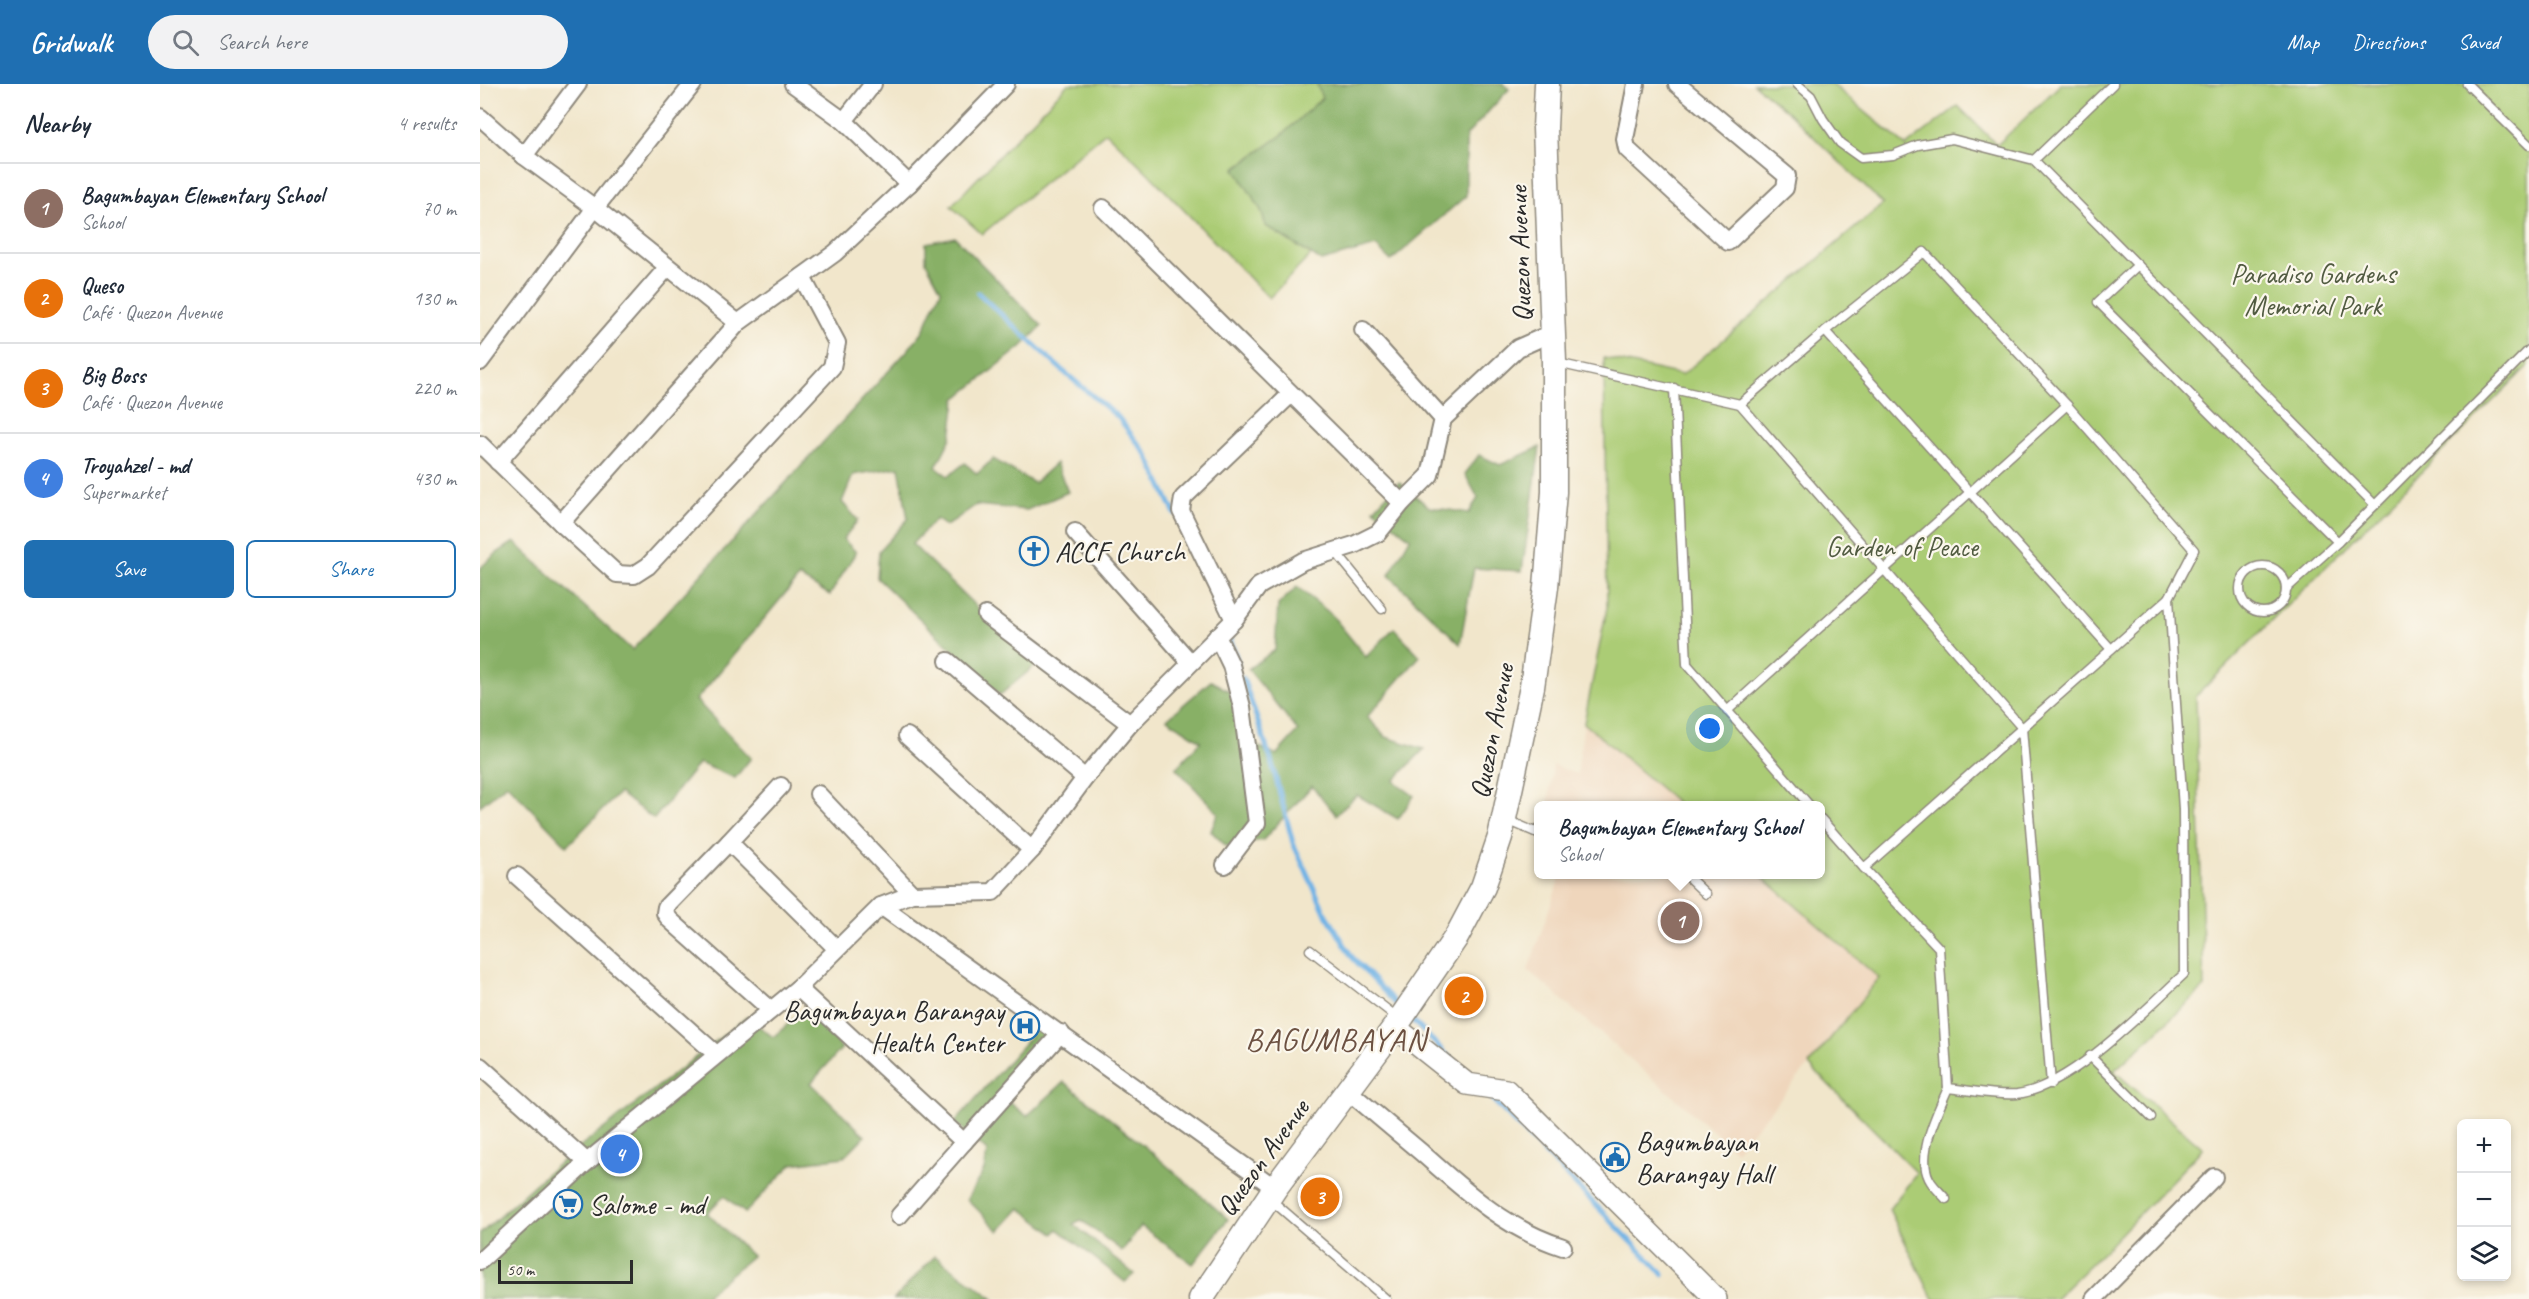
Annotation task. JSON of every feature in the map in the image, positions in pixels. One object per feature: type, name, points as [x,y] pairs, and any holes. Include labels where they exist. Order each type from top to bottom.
[{"type":"main road","name":"Quezon Avenue","points":[[1201,1299],[1272,1193],[1397,1024],[1457,936],[1483,887],[1504,819],[1532,687],[1546,587],[1554,492],[1554,362],[1545,128],[1547,84]]},
{"type":"street","points":[[524,156],[578,84]]},
{"type":"street","points":[[480,362],[595,208],[693,84]]},
{"type":"street","points":[[793,84],[844,121],[909,184]]},
{"type":"street","points":[[844,121],[873,84]]},
{"type":"street","points":[[561,523],[738,323],[835,253],[909,184],[1006,84]]},
{"type":"street","points":[[1636,84],[1625,139],[1627,149],[1728,242],[1785,188],[1787,176],[1677,84]]},
{"type":"street","points":[[480,117],[524,156],[595,208],[738,323]]},
{"type":"street","points":[[1103,208],[1402,503]]},
{"type":"street","points":[[498,462],[667,268]]},
{"type":"street","points":[[480,444],[617,574],[634,575],[648,566],[832,367],[837,343],[802,277]]},
{"type":"street","points":[[1363,330],[1443,419]]},
{"type":"street","points":[[480,1261],[587,1162],[798,988],[881,906],[912,894],[993,892],[1032,850],[1085,778],[1130,724],[1234,620],[1259,586],[1303,561],[1354,545],[1378,533],[1402,503],[1430,475],[1443,419],[1518,348],[1552,333]]},
{"type":"street","points":[[1234,620],[1181,511],[1183,498],[1291,394]]},
{"type":"street","points":[[1075,532],[1190,662]]},
{"type":"street","points":[[986,615],[1130,724]]},
{"type":"street","points":[[1217,636],[1231,665],[1242,707],[1257,823],[1225,865]]},
{"type":"street","points":[[948,661],[1085,778]]},
{"type":"street","points":[[907,736],[1032,850]]},
{"type":"street","points":[[771,1010],[665,913],[666,907],[781,786]]},
{"type":"street","points":[[818,794],[912,894]]},
{"type":"street","points":[[729,842],[837,949]]},
{"type":"street","points":[[517,876],[716,1054]]},
{"type":"street","points":[[881,906],[1061,1033],[1272,1193]]},
{"type":"street","points":[[798,988],[964,1142]]},
{"type":"street","points":[[1397,1024],[1467,1084],[1506,1090],[1716,1299]]},
{"type":"street","points":[[899,1216],[1061,1033]]},
{"type":"street","points":[[480,1066],[587,1162]]},
{"type":"street","points":[[1347,1090],[1470,1195],[1509,1224],[1535,1238],[1563,1247]]},
{"type":"street","points":[[2094,1299],[2214,1177]]},
{"type":"lane","points":[[1797,84],[1811,96],[1823,119],[1840,143],[1861,158],[1893,155],[1918,145],[1952,139],[2034,160],[2375,505]]},
{"type":"lane","points":[[2034,160],[2113,84]]},
{"type":"lane","points":[[2467,84],[2529,145]]},
{"type":"lane","points":[[1740,404],[1825,331],[1924,252],[2067,405],[2194,550],[2169,597],[1864,868]]},
{"type":"lane","points":[[2138,265],[2098,302],[2338,542]]},
{"type":"lane","points":[[1825,331],[2111,649]]},
{"type":"lane","points":[[2286,589],[2280,574],[2266,566],[2259,566],[2245,574],[2240,589],[2245,604],[2259,611],[2274,609],[2280,603],[2286,589],[2338,542],[2529,350]]},
{"type":"lane","points":[[1554,362],[1740,404],[2022,728],[2051,1084]]},
{"type":"lane","points":[[1674,388],[1687,664],[1805,801]]},
{"type":"lane","points":[[1727,711],[2067,405]]},
{"type":"lane","points":[[1334,551],[1382,609]]},
{"type":"lane","points":[[1948,1088],[2017,1094],[2051,1084],[2113,1041],[2184,974],[2183,809],[2169,597]]},
{"type":"lane","points":[[1504,819],[1534,832]]},
{"type":"lane","points":[[1825,824],[1939,948],[1948,1088],[1927,1141],[1925,1166],[1929,1180],[1946,1199]]},
{"type":"lane","points":[[1690,879],[1706,894]]},
{"type":"lane","points":[[1310,950],[1397,1024]]},
{"type":"lane","points":[[2090,1056],[2151,1118]]},
{"type":"lane","points":[[1272,1193],[1386,1299]]},
{"type":"shaded area","points":[[1584,723],[1675,801],[1549,801],[1553,765],[1577,774]]},
{"type":"shaded area","points":[[1560,879],[1766,879],[1880,977],[1736,1151],[1528,970]]},
{"type":"green space","points":[[1068,84],[1317,84],[1322,98],[1282,135],[1235,168],[1261,210],[1266,226],[1311,255],[1269,298],[1106,132],[982,234],[951,206]]},
{"type":"green space","points":[[1317,84],[1503,84],[1509,89],[1466,136],[1466,196],[1391,261],[1376,246],[1321,261],[1266,226],[1261,210],[1235,169],[1282,135],[1322,98]]},
{"type":"green space","name":"Garden of Peace","points":[[1754,84],[1832,84],[1906,146],[1958,106],[1997,145],[2061,84],[2529,84],[2529,365],[2196,696],[2204,988],[2114,1071],[2203,1148],[2055,1299],[1933,1299],[1889,1209],[1917,1173],[1809,1065],[1879,978],[1765,879],[1825,879],[1825,801],[1675,801],[1584,723],[1607,608],[1604,358],[1682,375],[1883,204],[1789,113]]},
{"type":"green space","points":[[955,237],[1042,326],[1021,347],[956,399],[951,438],[936,467],[948,476],[965,463],[977,474],[993,459],[1034,483],[1056,463],[1068,492],[1027,510],[976,505],[946,526],[936,519],[912,544],[1036,665],[1000,695],[877,578],[879,551],[908,519],[899,467],[853,475],[842,502],[858,520],[843,539],[856,552],[830,595],[799,577],[696,700],[751,758],[735,778],[699,763],[654,819],[619,793],[567,846],[507,784],[480,806],[480,568],[514,542],[632,650],[923,331],[941,290],[926,262],[926,243]]},
{"type":"green space","points":[[1540,447],[1522,571],[1474,568],[1460,644],[1389,575],[1410,538],[1374,509],[1399,482],[1429,507],[1469,513],[1478,498],[1465,474],[1479,455],[1500,465]]},
{"type":"green space","points":[[1297,587],[1331,614],[1366,657],[1394,628],[1420,656],[1367,717],[1386,737],[1424,749],[1394,781],[1414,796],[1398,819],[1357,795],[1336,815],[1312,786],[1263,840],[1226,846],[1211,831],[1218,813],[1176,768],[1201,741],[1167,719],[1211,681],[1236,695],[1255,745],[1276,755],[1298,731],[1248,669],[1275,650],[1278,605]]},
{"type":"green space","points":[[806,1009],[842,1048],[811,1083],[865,1136],[844,1157],[792,1164],[745,1213],[724,1196],[707,1213],[752,1256],[706,1295],[709,1299],[480,1299],[480,1234],[547,1173],[747,1017],[773,1037]]},
{"type":"green space","points":[[1038,1028],[1053,1035],[1000,1095],[1027,1116],[1064,1082],[1149,1150],[1228,1219],[1193,1264],[1141,1226],[1122,1251],[1081,1220],[1073,1224],[1134,1274],[1125,1282],[1058,1229],[1054,1234],[1020,1208],[999,1231],[967,1199],[984,1170],[987,1151],[955,1122]]},
{"type":"green space","points":[[935,1256],[994,1299],[894,1299]]},
{"type":"waterway","points":[[978,293],[1063,371],[1118,417],[1147,455],[1175,514]]},
{"type":"waterway","points":[[1228,632],[1238,663]]},
{"type":"waterway","points":[[1243,678],[1271,760],[1293,843],[1324,910],[1352,957],[1400,1008]]},
{"type":"waterway","points":[[1409,1017],[1451,1059]]},
{"type":"waterway","points":[[1488,1095],[1663,1274]]},
{"type":"place","name":"ACCF Church","points":[[1034,551]]},
{"type":"place","name":"Bagumbayan Elementary School","points":[[1680,921]]},
{"type":"place","name":"Queso","points":[[1464,996]]},
{"type":"place","name":"Bagumbayan Barangay Health Center","points":[[1025,1026]]},
{"type":"place","name":"Troyahzel - md","points":[[620,1154]]},
{"type":"place","name":"Bagumbayan Barangay Hall","points":[[1615,1157]]},
{"type":"place","name":"Big Boss","points":[[1320,1197]]},
{"type":"place","name":"Salome - md","points":[[568,1204]]},
{"type":"district","name":"BAGUMBAYAN","points":[[1336,1039]]},
{"type":"park label","name":"Paradiso Gardens Memorial Park","points":[[2313,289]]}]
